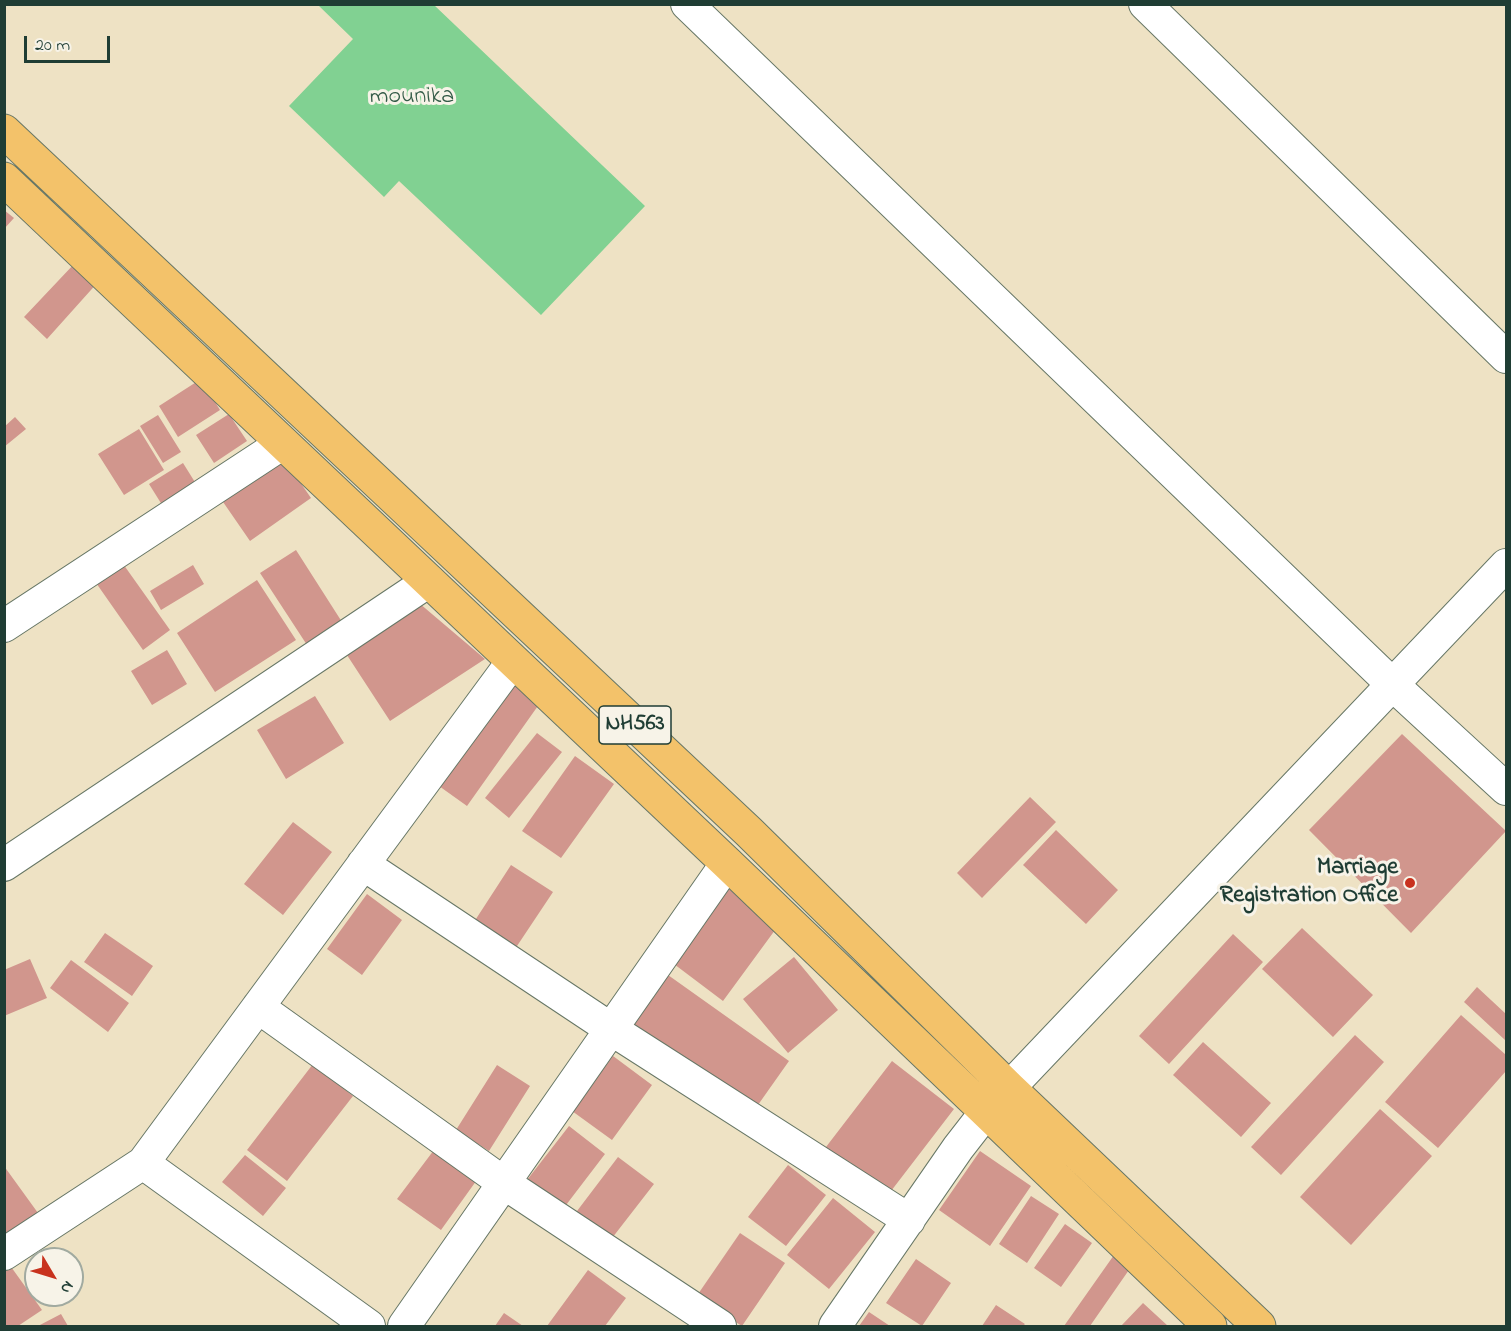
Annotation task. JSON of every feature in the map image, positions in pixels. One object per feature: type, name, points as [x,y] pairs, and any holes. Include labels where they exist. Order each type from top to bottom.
[{"type":"highway","name":"NH563","points":[[4,131],[749,832],[1009,1088],[1259,1326]]},
{"type":"highway","name":"NH563","points":[[4,179],[726,863],[1210,1326]]},
{"type":"street","points":[[687,4],[1393,685],[1506,789]]},
{"type":"street","points":[[1145,4],[1506,357]]},
{"type":"street","points":[[4,626],[283,442]]},
{"type":"street","points":[[1009,1088],[1506,565]]},
{"type":"street","points":[[4,865],[429,581]]},
{"type":"street","points":[[4,1254],[143,1163],[513,661]]},
{"type":"street","points":[[404,1326],[726,863]]},
{"type":"street","points":[[363,864],[611,1029],[909,1220]]},
{"type":"street","points":[[258,1007],[504,1183],[720,1326]]},
{"type":"street","points":[[835,1326],[958,1148],[986,1112]]},
{"type":"street","points":[[143,1163],[369,1326]]},
{"type":"green space","name":"mounika","points":[[318,5],[434,5],[645,206],[541,315],[399,181],[384,197],[289,106],[353,39]]},
{"type":"building","points":[[4,210],[14,218],[4,229]]},
{"type":"building","points":[[75,263],[99,281],[47,339],[24,317]]},
{"type":"building","points":[[201,379],[220,410],[178,437],[159,406]]},
{"type":"building","points":[[229,414],[247,441],[214,463],[196,435]]},
{"type":"building","points":[[158,415],[181,452],[163,463],[140,426]]},
{"type":"building","points":[[15,417],[26,429],[4,447],[4,427]]},
{"type":"building","points":[[139,429],[164,470],[124,495],[98,454]]},
{"type":"building","points":[[282,456],[311,498],[250,541],[221,499]]},
{"type":"building","points":[[183,463],[198,487],[164,508],[149,484]]},
{"type":"building","points":[[296,550],[342,622],[307,645],[260,573]]},
{"type":"building","points":[[121,561],[170,630],[143,650],[94,580]]},
{"type":"building","points":[[193,565],[204,584],[161,610],[150,591]]},
{"type":"building","points":[[257,580],[296,640],[215,692],[177,633]]},
{"type":"building","points":[[419,603],[485,659],[390,721],[345,652]]},
{"type":"building","points":[[167,650],[187,684],[152,705],[131,671]]},
{"type":"building","points":[[512,683],[540,703],[467,806],[439,786]]},
{"type":"building","points":[[315,696],[344,743],[286,779],[257,730]]},
{"type":"building","points":[[537,733],[562,752],[509,818],[485,798]]},
{"type":"building","name":"Marriage Registration Office","points":[[1402,734],[1506,831],[1411,933],[1309,830]]},
{"type":"building","points":[[575,756],[614,784],[561,858],[522,831]]},
{"type":"building","points":[[1030,797],[1056,822],[982,898],[957,873]]},
{"type":"building","points":[[293,822],[332,852],[283,915],[244,884]]},
{"type":"building","points":[[1056,830],[1118,890],[1086,924],[1023,865]]},
{"type":"building","points":[[511,865],[553,892],[515,949],[474,922]]},
{"type":"building","points":[[721,883],[778,926],[723,1001],[666,958]]},
{"type":"building","points":[[367,894],[402,920],[362,975],[327,949]]},
{"type":"building","points":[[1302,928],[1373,995],[1333,1037],[1262,969]]},
{"type":"building","points":[[105,933],[153,966],[132,996],[84,962]]},
{"type":"building","points":[[1233,934],[1263,962],[1169,1064],[1139,1036]]},
{"type":"building","points":[[794,957],[838,1010],[788,1053],[743,999]]},
{"type":"building","points":[[30,959],[47,998],[4,1016],[4,970]]},
{"type":"building","points":[[71,960],[129,1003],[108,1032],[50,988]]},
{"type":"building","points":[[668,975],[789,1061],[753,1112],[631,1026]]},
{"type":"building","points":[[1477,987],[1506,1014],[1505,1040],[1464,1002]]},
{"type":"building","points":[[1461,1015],[1506,1055],[1506,1071],[1438,1148],[1385,1102]]},
{"type":"building","points":[[1355,1035],[1384,1062],[1281,1175],[1251,1147]]},
{"type":"building","points":[[1203,1042],[1271,1103],[1241,1137],[1173,1075]]},
{"type":"building","points":[[613,1056],[652,1085],[612,1140],[572,1111]]},
{"type":"building","points":[[892,1061],[954,1109],[888,1195],[826,1147]]},
{"type":"building","points":[[313,1064],[353,1096],[287,1181],[247,1150]]},
{"type":"building","points":[[497,1065],[530,1086],[489,1151],[456,1130]]},
{"type":"building","points":[[1380,1109],[1432,1156],[1351,1245],[1300,1197]]},
{"type":"building","points":[[569,1126],[605,1154],[563,1209],[527,1180]]},
{"type":"building","points":[[437,1146],[479,1177],[441,1230],[397,1199]]},
{"type":"building","points":[[980,1151],[1031,1186],[990,1246],[939,1210]]},
{"type":"building","points":[[245,1155],[286,1188],[263,1216],[222,1182]]},
{"type":"building","points":[[618,1157],[654,1184],[609,1242],[574,1215]]},
{"type":"building","points":[[788,1165],[826,1195],[786,1246],[748,1217]]},
{"type":"building","points":[[4,1166],[38,1213],[4,1237]]},
{"type":"building","points":[[1031,1196],[1059,1214],[1027,1263],[999,1244]]},
{"type":"building","points":[[833,1198],[875,1232],[829,1289],[787,1255]]},
{"type":"building","points":[[1065,1224],[1092,1243],[1061,1287],[1034,1268]]},
{"type":"building","points":[[740,1233],[785,1263],[742,1326],[696,1297]]},
{"type":"building","points":[[1114,1255],[1131,1267],[1090,1326],[1064,1326]]},
{"type":"building","points":[[916,1259],[951,1283],[922,1326],[886,1303]]},
{"type":"building","points":[[9,1264],[24,1285],[24,1307],[40,1307],[42,1310],[18,1326],[4,1326],[4,1267]]},
{"type":"building","points":[[588,1270],[626,1298],[605,1326],[547,1326]]},
{"type":"building","points":[[1143,1303],[1168,1326],[1121,1326]]},
{"type":"building","points":[[996,1305],[1025,1324],[1023,1326],[982,1326]]},
{"type":"building","points":[[869,1312],[890,1326],[859,1326]]},
{"type":"building","points":[[504,1313],[523,1326],[495,1326]]},
{"type":"building","points":[[61,1314],[68,1326],[38,1326]]},
{"type":"place","name":"Marriage Registration Office","points":[[1410,883]]}]
